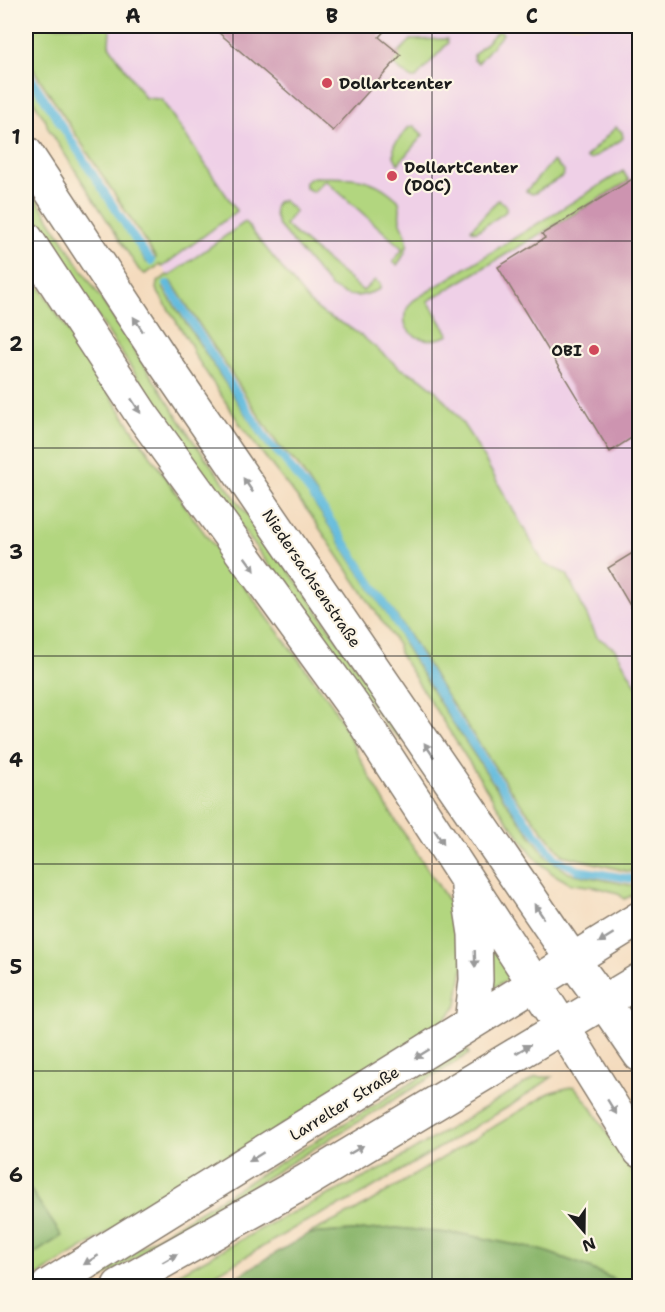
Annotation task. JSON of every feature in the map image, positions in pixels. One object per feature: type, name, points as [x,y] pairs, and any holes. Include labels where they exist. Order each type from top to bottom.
[{"type":"main road","name":"Niedersachsenstraße","points":[[26,153],[168,368],[639,1055]]},
{"type":"main road","points":[[26,238],[142,415],[356,710],[562,1026],[639,1151]]},
{"type":"main road","points":[[467,880],[475,934],[476,980],[471,1023]]},
{"type":"main road","name":"Larrelter Straße","points":[[48,1287],[639,918]]},
{"type":"main road","points":[[119,1287],[306,1180],[639,980]]},
{"type":"shaded area","points":[[26,26],[639,26],[639,863],[563,855],[516,798],[444,692],[297,464],[278,445],[26,58]]},
{"type":"green space","points":[[26,26],[109,26],[109,45],[145,98],[161,99],[237,211],[162,267],[160,265],[145,274],[139,270],[48,128],[26,89],[26,74],[147,263],[156,258],[26,58]]},
{"type":"green space","points":[[501,31],[503,34],[478,63],[474,60],[474,55],[497,32]]},
{"type":"green space","points":[[447,39],[448,43],[416,78],[410,78],[393,64],[398,53],[411,40]]},
{"type":"green space","points":[[414,126],[423,135],[398,164],[394,156],[394,145],[409,127]]},
{"type":"green space","points":[[616,127],[622,132],[621,140],[593,158],[586,157]]},
{"type":"green space","points":[[553,161],[564,171],[563,176],[535,193],[526,191]]},
{"type":"green space","points":[[623,171],[629,181],[428,301],[449,335],[428,340],[412,334],[408,329],[405,324],[406,312],[414,300]]},
{"type":"green space","points":[[315,177],[364,180],[382,188],[398,200],[400,220],[407,244],[397,265],[393,261],[403,249],[325,180],[313,192],[306,188],[305,182]]},
{"type":"green space","points":[[26,183],[194,442],[311,601],[403,737],[402,740],[387,727],[182,446],[26,206]]},
{"type":"green space","points":[[283,200],[295,211],[285,225],[363,291],[375,280],[380,284],[380,289],[355,296],[343,294],[331,287],[278,225],[275,208],[277,202]]},
{"type":"green space","points":[[498,200],[506,205],[506,211],[477,231],[471,229]]},
{"type":"green space","points":[[245,222],[309,302],[324,314],[363,337],[400,368],[420,378],[435,390],[457,415],[544,564],[567,574],[597,637],[615,649],[639,690],[639,870],[626,871],[563,855],[516,798],[444,692],[297,464],[278,445],[171,281],[163,288],[266,445],[291,470],[320,512],[396,628],[441,705],[506,802],[547,857],[569,873],[635,886],[639,882],[638,893],[624,899],[618,893],[571,884],[553,874],[537,860],[502,813],[399,653],[398,645],[310,514],[244,430],[194,354],[191,345],[156,289],[157,283]]},
{"type":"green space","points":[[26,266],[194,519],[332,704],[392,815],[455,911],[466,947],[457,1005],[436,1031],[26,1283],[26,1259],[61,1236],[26,1183]]},
{"type":"green space","points":[[492,944],[514,975],[487,992],[491,970]]},
{"type":"green space","points":[[467,1049],[469,1054],[89,1286],[77,1286]]},
{"type":"green space","points":[[536,1077],[552,1077],[513,1104],[355,1198],[301,1224],[196,1286],[156,1286],[281,1218],[380,1170]]},
{"type":"green space","points":[[574,1086],[591,1107],[639,1183],[639,1286],[628,1286],[583,1265],[544,1251],[468,1235],[396,1228],[308,1234],[355,1211],[551,1092]]},
{"type":"green space","points":[[26,1183],[62,1236],[26,1259]]},
{"type":"green space","points":[[396,1228],[468,1235],[544,1251],[583,1265],[628,1286],[221,1286],[308,1234]]},
{"type":"building","name":"Dollartcenter","points":[[211,26],[389,26],[379,37],[401,55],[333,131]]},
{"type":"building","name":"OBI","points":[[639,175],[639,433],[610,452],[498,267],[545,238],[542,234]]},
{"type":"building","points":[[639,549],[639,621],[608,568]]},
{"type":"waterway","points":[[26,70],[151,261]]},
{"type":"waterway","points":[[167,284],[268,442],[323,509],[451,712],[515,806],[555,858],[578,870],[632,879],[640,875]]},
{"type":"place","name":"Dollartcenter","points":[[327,83]]},
{"type":"place","name":"DollartCenter (DOC)","points":[[392,176]]},
{"type":"place","name":"OBI","points":[[594,350]]}]
